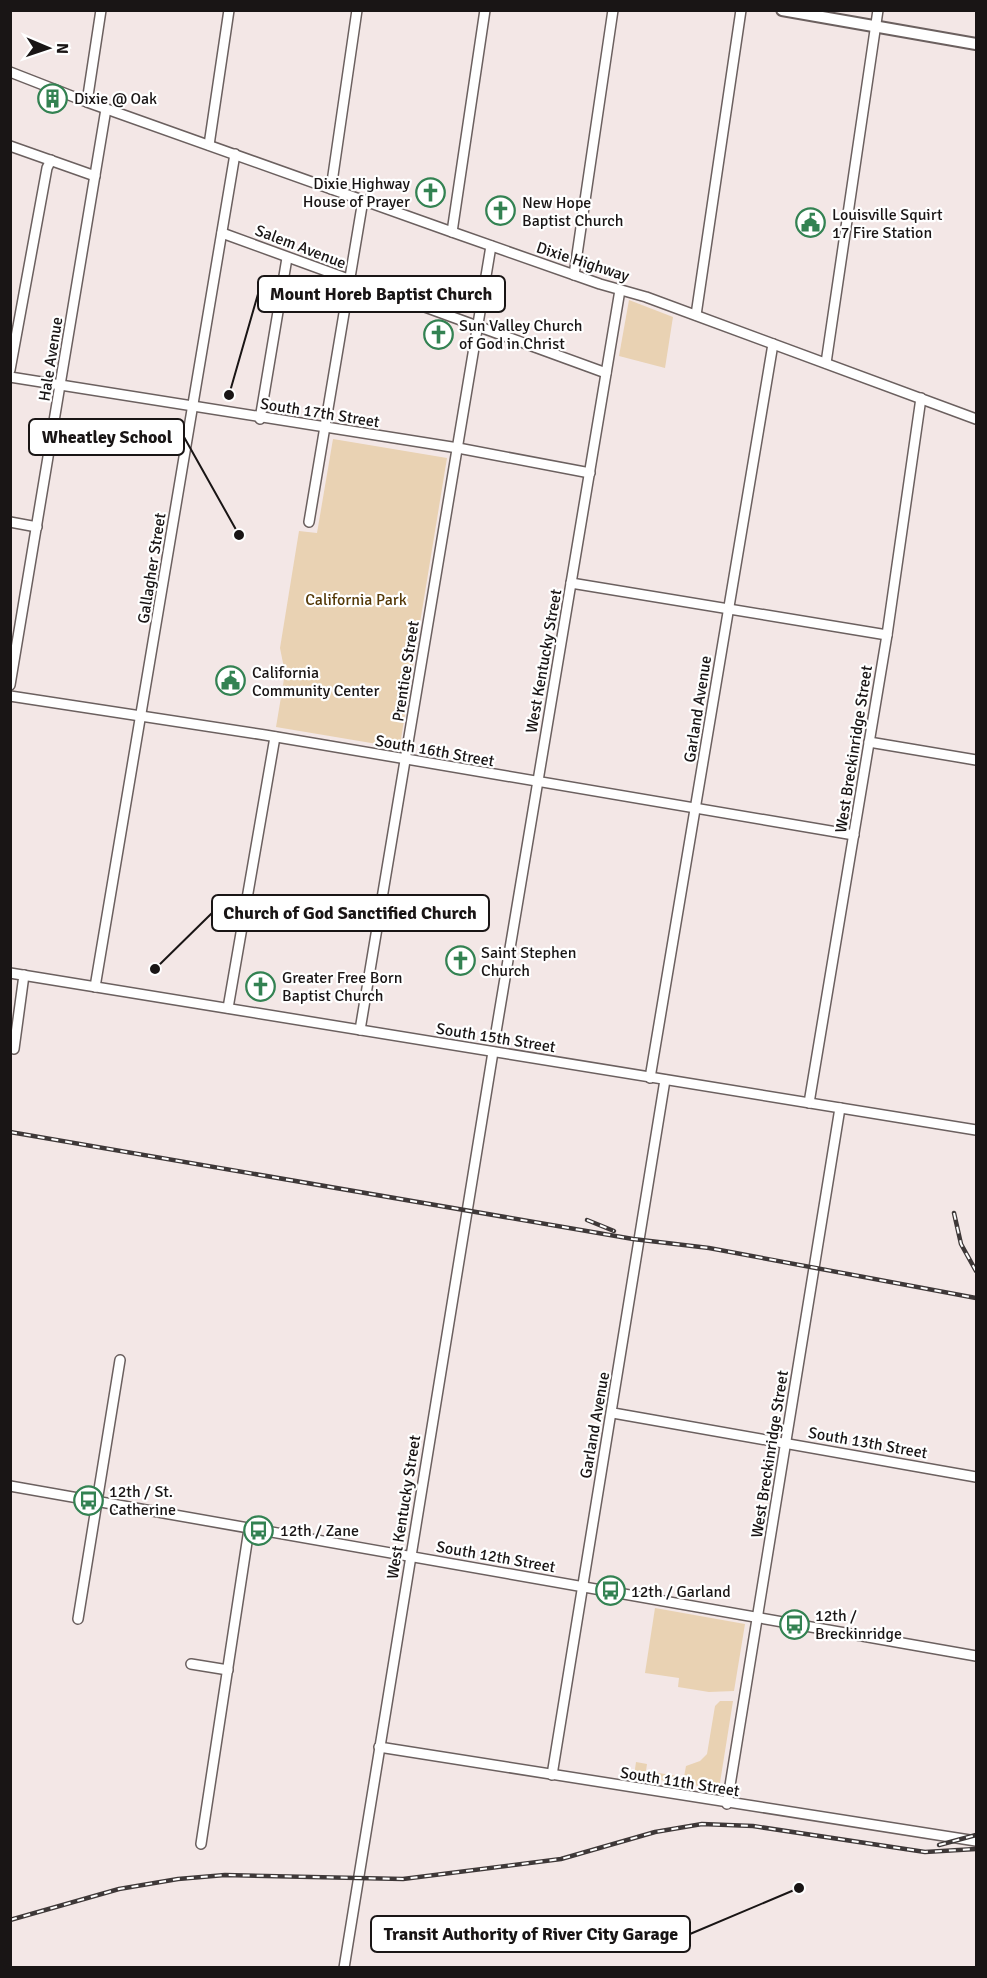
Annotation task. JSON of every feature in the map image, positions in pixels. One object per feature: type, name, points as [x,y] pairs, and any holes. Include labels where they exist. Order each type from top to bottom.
[{"type":"main road","points":[[782,10],[976,44]]},
{"type":"street","points":[[87,102],[101,10]]},
{"type":"street","points":[[209,145],[229,10]]},
{"type":"street","points":[[331,189],[357,10]]},
{"type":"street","points":[[452,232],[485,10]]},
{"type":"street","points":[[574,275],[613,10]]},
{"type":"street","points":[[696,315],[741,10]]},
{"type":"street","points":[[826,363],[878,10]]},
{"type":"street","name":"Dixie Highway","points":[[10,72],[106,109],[491,246],[696,315],[976,419]]},
{"type":"street","name":"Hale Avenue","points":[[10,685],[106,109]]},
{"type":"street","points":[[10,146],[95,176]]},
{"type":"street","name":"Gallagher Street","points":[[95,987],[235,154]]},
{"type":"street","points":[[10,370],[33,236],[47,168],[51,160]]},
{"type":"street","points":[[309,522],[363,200]]},
{"type":"street","name":"Salem Avenue","points":[[222,233],[606,373]]},
{"type":"street","name":"Prentice Street","points":[[360,1030],[491,246]]},
{"type":"street","points":[[260,418],[287,258]]},
{"type":"street","name":"West Kentucky Street","points":[[495,1038],[620,290]]},
{"type":"street","name":"Garland Avenue","points":[[650,1078],[773,344]]},
{"type":"street","name":"South 17th Street","points":[[10,378],[458,448],[590,473]]},
{"type":"street","name":"West Breckinridge Street","points":[[809,1103],[887,635],[921,398]]},
{"type":"street","points":[[10,522],[37,527]]},
{"type":"street","points":[[571,583],[887,635]]},
{"type":"street","name":"South 16th Street","points":[[10,696],[142,715],[854,835]]},
{"type":"street","points":[[228,1008],[275,737]]},
{"type":"street","points":[[870,742],[976,760]]},
{"type":"street","name":"South 15th Street","points":[[10,973],[976,1130]]},
{"type":"street","points":[[14,1048],[24,975]]},
{"type":"street","name":"West Kentucky Street","points":[[344,1968],[493,1052]]},
{"type":"street","name":"Garland Avenue","points":[[552,1775],[613,1413],[665,1080]]},
{"type":"street","name":"West Breckinridge Street","points":[[727,1804],[840,1108]]},
{"type":"street","points":[[78,1619],[120,1360]]},
{"type":"street","name":"South 13th Street","points":[[613,1413],[976,1477]]},
{"type":"street","name":"South 12th Street","points":[[10,1486],[976,1656]]},
{"type":"street","points":[[201,1844],[249,1528]]},
{"type":"street","points":[[191,1664],[228,1670]]},
{"type":"street","name":"South 11th Street","points":[[379,1747],[727,1804],[976,1841]]},
{"type":"green space","points":[[629,300],[673,317],[665,368],[619,356]]},
{"type":"green space","name":"California Park","points":[[333,439],[447,458],[400,745],[395,747],[276,727],[285,673],[280,648],[299,531],[317,533]]},
{"type":"green space","points":[[655,1608],[745,1624],[734,1691],[709,1692],[678,1687],[679,1678],[645,1673]]},
{"type":"green space","points":[[720,1701],[733,1701],[719,1789],[634,1776],[636,1762],[647,1764],[646,1771],[684,1777],[686,1766],[700,1761],[707,1754],[715,1706]]},
{"type":"railway","points":[[10,1132],[633,1239],[709,1248],[976,1298]]},
{"type":"railway","points":[[954,1213],[961,1244],[976,1271]]},
{"type":"railway","points":[[587,1220],[614,1231]]},
{"type":"railway","points":[[10,1920],[119,1889],[178,1879],[225,1875],[403,1879],[561,1859],[655,1832],[702,1824],[753,1826],[925,1852],[976,1849]]},
{"type":"railway","points":[[939,1845],[976,1835]]},
{"type":"place","name":"Dixie @ Oak","points":[[53,98]]},
{"type":"place","name":"Dixie Highway House of Prayer","points":[[431,192]]},
{"type":"place","name":"New Hope Baptist Church","points":[[501,211]]},
{"type":"place","name":"Louisville Squirt 17 Fire Station","points":[[811,223]]},
{"type":"place","name":"Sun Valley Church of God in Christ","points":[[438,334]]},
{"type":"place","name":"Mount Horeb Baptist Church","points":[[229,395]]},
{"type":"place","name":"Wheatley School","points":[[239,535]]},
{"type":"place","name":"California Community Center","points":[[231,681]]},
{"type":"place","name":"Saint Stephen Church","points":[[460,961]]},
{"type":"place","name":"Church of God Sanctified Church","points":[[155,969]]},
{"type":"place","name":"Greater Free Born Baptist Church","points":[[261,986]]},
{"type":"place","name":"12th / St. Catherine","points":[[88,1500]]},
{"type":"place","name":"12th / Zane","points":[[259,1530]]},
{"type":"place","name":"12th / Garland","points":[[610,1591]]},
{"type":"place","name":"12th / Breckinridge","points":[[794,1624]]},
{"type":"place","name":"Transit Authority of River City Garage","points":[[799,1888]]}]
